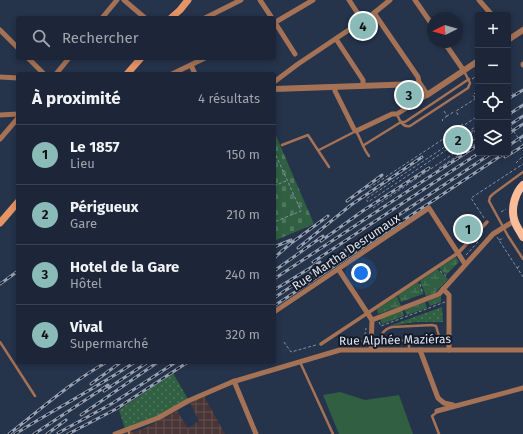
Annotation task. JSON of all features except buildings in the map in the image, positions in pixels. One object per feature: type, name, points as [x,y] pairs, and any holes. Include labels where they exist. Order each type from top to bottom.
[{"type":"main road","points":[[173,16],[188,0]]},
{"type":"main road","points":[[177,16],[180,10]]},
{"type":"main road","points":[[129,72],[139,60]]},
{"type":"main road","points":[[523,184],[515,197],[514,209],[514,221],[523,236]]},
{"type":"main road","points":[[0,223],[16,204]]},
{"type":"street","points":[[104,16],[118,0]]},
{"type":"street","points":[[124,0],[143,16]]},
{"type":"street","points":[[209,16],[241,0]]},
{"type":"street","points":[[260,0],[271,16]]},
{"type":"street","points":[[276,20],[313,0]]},
{"type":"street","points":[[349,0],[362,20]]},
{"type":"street","points":[[276,80],[374,13],[382,3],[390,0]]},
{"type":"street","points":[[415,0],[427,17]]},
{"type":"street","points":[[479,0],[489,12]]},
{"type":"street","points":[[374,13],[418,77],[427,95]]},
{"type":"street","points":[[276,24],[295,54]]},
{"type":"street","points":[[0,30],[16,46]]},
{"type":"street","points":[[511,36],[523,30]]},
{"type":"street","points":[[336,39],[363,80],[363,86]]},
{"type":"street","points":[[448,48],[464,71]]},
{"type":"street","points":[[30,60],[42,72]]},
{"type":"street","points":[[58,72],[67,60]]},
{"type":"street","points":[[176,72],[201,60]]},
{"type":"street","points":[[335,87],[335,91],[354,129],[356,130],[392,114],[397,114],[475,63]]},
{"type":"street","points":[[191,65],[194,72]]},
{"type":"street","points":[[0,77],[16,78]]},
{"type":"street","points":[[276,89],[420,83]]},
{"type":"street","points":[[0,115],[16,114]]},
{"type":"street","points":[[0,139],[16,120]]},
{"type":"street","name":"Rue Martha Desrumaux","points":[[276,311],[339,270],[429,208],[458,253]]},
{"type":"street","points":[[373,321],[439,294],[492,234],[503,226],[514,221]]},
{"type":"street","points":[[321,344],[458,253],[487,222]]},
{"type":"street","points":[[458,253],[465,264]]},
{"type":"street","points":[[339,270],[373,321],[371,350]]},
{"type":"street","points":[[444,289],[449,296],[449,350]]},
{"type":"street","name":"Rue Alphée Maziéras","points":[[115,434],[129,432],[188,401],[234,381],[329,352],[340,350],[523,350]]},
{"type":"street","points":[[420,350],[438,398],[444,403],[456,406]]},
{"type":"street","points":[[234,381],[256,434]]},
{"type":"street","points":[[437,411],[523,388]]},
{"type":"lane","points":[[397,114],[404,126],[410,126],[468,88],[470,84],[464,71]]},
{"type":"lane","points":[[364,145],[384,134],[401,122],[405,122],[469,80]]},
{"type":"lane","points":[[319,150],[356,130],[364,145],[364,150],[369,156]]},
{"type":"lane","points":[[282,145],[308,135],[329,167]]},
{"type":"lane","points":[[523,172],[493,194],[489,199],[490,206],[523,259]]},
{"type":"lane","points":[[436,326],[439,336],[436,342],[409,343],[408,340],[386,341],[383,339],[382,332],[386,328],[392,327],[436,326]]},
{"type":"lane","points":[[0,342],[35,396]]},
{"type":"lane","points":[[409,343],[409,350]]},
{"type":"lane","points":[[300,362],[333,434]]},
{"type":"lane","points":[[437,411],[432,416],[439,434]]},
{"type":"path","points":[[469,80],[475,77]]},
{"type":"path","points":[[443,121],[442,120],[475,98],[473,95],[475,93]]},
{"type":"path","points":[[444,111],[448,117]]},
{"type":"path","points":[[456,111],[458,115]]},
{"type":"path","points":[[369,188],[475,118]]},
{"type":"path","points":[[459,128],[458,127],[463,124]]},
{"type":"path","points":[[511,127],[523,145]]},
{"type":"path","points":[[475,129],[368,202],[366,199],[464,136],[475,129]]},
{"type":"path","points":[[373,208],[475,140]]},
{"type":"path","points":[[469,144],[475,140]]},
{"type":"path","points":[[438,168],[475,144]]},
{"type":"path","points":[[276,155],[301,211],[276,221]]},
{"type":"path","points":[[519,166],[516,163],[523,156]]},
{"type":"path","points":[[276,185],[287,180]]},
{"type":"path","points":[[501,212],[506,209]]},
{"type":"path","points":[[496,236],[523,277]]},
{"type":"path","points":[[468,257],[466,255],[478,242],[473,237]]},
{"type":"path","points":[[499,240],[505,237]]},
{"type":"path","points":[[517,268],[521,265]]},
{"type":"path","points":[[436,267],[447,277]]},
{"type":"path","points":[[418,279],[424,296]]},
{"type":"path","points":[[373,321],[379,321],[381,326],[446,302]]},
{"type":"path","points":[[360,344],[345,344],[345,342],[364,340],[366,328]]},
{"type":"path","points":[[284,342],[291,352],[321,344]]},
{"type":"shaded area","points":[[204,396],[225,434],[125,434],[143,429],[177,411],[188,428],[199,421],[190,403]]},
{"type":"green space","points":[[276,136],[314,224],[276,240]]},
{"type":"green space","points":[[456,257],[459,262],[446,275],[439,268]]},
{"type":"green space","points":[[437,269],[448,279],[435,293],[426,296],[420,281]]},
{"type":"green space","points":[[418,282],[423,294],[401,302],[398,295]]},
{"type":"green space","points":[[397,296],[401,306],[378,314],[377,309]]},
{"type":"green space","points":[[441,296],[441,302],[430,306],[428,301]]},
{"type":"green space","points":[[425,302],[427,308],[407,315],[405,310]]},
{"type":"green space","points":[[442,307],[443,322],[416,322],[389,326]]},
{"type":"green space","points":[[402,310],[404,316],[382,324],[380,319]]},
{"type":"green space","points":[[173,373],[188,399],[158,416],[125,429],[119,410]]},
{"type":"green space","points":[[340,392],[365,400],[399,395],[413,434],[339,434],[323,395]]},
{"type":"railway","points":[[511,97],[523,90]]},
{"type":"railway","points":[[511,113],[523,105]]},
{"type":"railway","points":[[511,124],[523,116]]},
{"type":"railway","points":[[511,132],[523,124]]},
{"type":"railway","points":[[511,144],[523,136]]},
{"type":"railway","points":[[505,157],[523,146]]},
{"type":"railway","points":[[276,278],[475,147]]},
{"type":"railway","points":[[313,262],[475,156]]},
{"type":"railway","points":[[276,297],[487,156]]},
{"type":"railway","points":[[276,305],[500,156]]},
{"type":"railway","points":[[298,248],[351,205],[422,157]]},
{"type":"railway","points":[[321,241],[364,210],[429,168]]},
{"type":"railway","points":[[347,201],[382,175]]},
{"type":"railway","points":[[276,256],[328,216]]},
{"type":"railway","points":[[276,270],[323,236]]},
{"type":"railway","points":[[276,246],[291,240]]},
{"type":"railway","points":[[276,289],[320,262]]},
{"type":"railway","points":[[0,284],[16,272]]},
{"type":"railway","points":[[9,434],[69,387],[104,364]]},
{"type":"railway","points":[[91,384],[118,364]]},
{"type":"railway","points":[[15,434],[132,364]]},
{"type":"railway","points":[[104,391],[145,364]]},
{"type":"railway","points":[[81,415],[155,364]]},
{"type":"railway","points":[[58,433],[113,403],[173,364]]},
{"type":"railway","points":[[68,434],[116,409],[185,364]]},
{"type":"railway","points":[[34,434],[108,385]]},
{"type":"railway","points":[[47,434],[66,420]]},
{"type":"place","name":"Vival","points":[[363,26]]},
{"type":"place","name":"Hotel de la Gare","points":[[409,95]]},
{"type":"place","name":"Périgueux","points":[[458,140]]},
{"type":"place","name":"Le 1857","points":[[468,229]]}]
